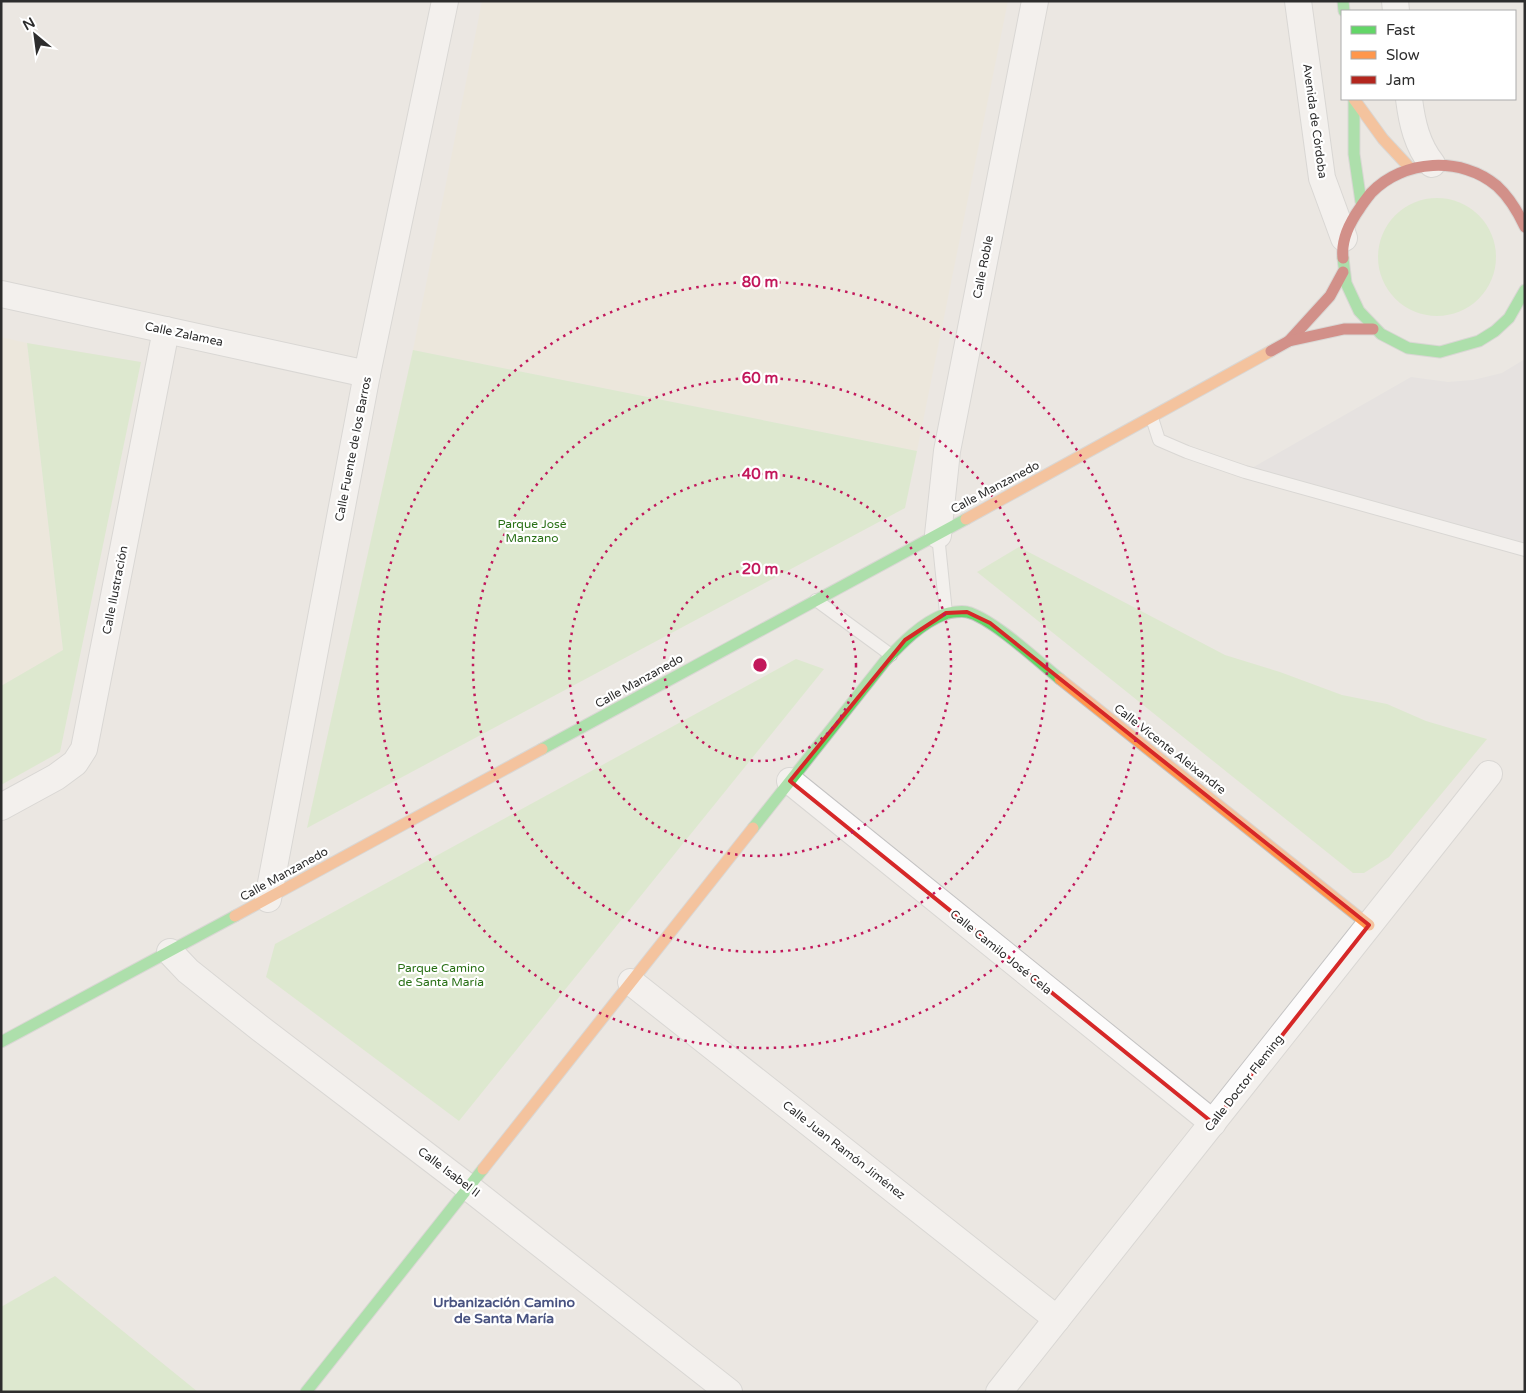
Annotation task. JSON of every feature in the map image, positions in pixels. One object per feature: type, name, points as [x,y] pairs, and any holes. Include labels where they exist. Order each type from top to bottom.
[{"type":"main road","points":[[1354,100],[1354,154],[1361,202]]},
{"type":"main road","points":[[1355,100],[1383,139],[1421,166]]},
{"type":"main road","points":[[1525,227],[1510,199],[1484,177],[1459,167],[1421,166],[1383,182],[1361,202],[1351,219],[1344,238],[1342,255],[1343,272],[1348,294],[1359,313],[1373,329],[1400,346],[1430,353],[1461,349],[1490,336],[1512,314],[1525,290]]},
{"type":"main road","points":[[1494,184],[1511,184]]},
{"type":"main road","name":"Calle Manzanedo","points":[[1289,341],[1330,296],[1343,272]]},
{"type":"main road","name":"Calle Manzanedo","points":[[1,1042],[938,535],[1289,341],[1344,329],[1373,329]]},
{"type":"main road","name":"Calle Vicente Aleixandre","points":[[946,613],[968,612],[990,623],[1369,925]]},
{"type":"main road","points":[[312,1389],[468,1187],[891,655],[905,640],[924,625],[946,613]]},
{"type":"street","name":"Calle Fuente de los Barros","points":[[268,898],[367,374],[445,1]]},
{"type":"street","name":"Calle Roble","points":[[938,535],[947,451],[1035,1]]},
{"type":"street","name":"Avenida de Córdoba","points":[[1298,1],[1322,178],[1344,238]]},
{"type":"street","points":[[1411,111],[1424,154],[1421,166]]},
{"type":"street","name":"Calle Zalamea","points":[[1,294],[367,374]]},
{"type":"street","name":"Calle Ilustración","points":[[1,807],[56,777],[75,763],[84,749],[166,330]]},
{"type":"street","name":"Calle Doctor Fleming","points":[[999,1392],[1489,774]]},
{"type":"street","name":"Calle Camilo José Cela","points":[[790,781],[1213,1123]]},
{"type":"street","name":"Calle Isabel II","points":[[170,952],[188,971],[261,1030],[468,1187],[729,1392]]},
{"type":"street","name":"Calle Juan Ramón Jiménez","points":[[631,982],[1057,1319]]},
{"type":"lane","points":[[1512,314],[1524,323]]},
{"type":"lane","points":[[1152,418],[1159,440],[1187,452],[1245,472],[1525,550]]},
{"type":"lane","points":[[938,535],[946,613]]},
{"type":"lane","points":[[816,600],[891,655]]},
{"type":"highlighted area","points":[[967,612],[990,623],[1369,925],[1213,1123],[790,781],[905,640],[946,613]]},
{"type":"shaded area","points":[[482,1],[1008,1],[917,451],[413,350]]},
{"type":"shaded area","points":[[1,337],[27,343],[63,651],[1,686]]},
{"type":"shaded area","points":[[1525,359],[1525,554],[1245,472],[1411,377],[1448,382],[1473,380],[1502,373]]},
{"type":"green space","points":[[1437,198],[1449,199],[1460,203],[1479,215],[1491,234],[1495,245],[1495,269],[1491,280],[1479,299],[1460,311],[1449,315],[1437,316],[1425,315],[1414,311],[1395,299],[1383,280],[1379,269],[1378,257],[1379,245],[1383,234],[1395,215],[1414,203],[1425,199]]},
{"type":"green space","points":[[27,343],[141,362],[60,752],[1,785],[1,686],[63,650]]},
{"type":"green space","name":"Parque José Manzano","points":[[413,350],[917,451],[905,508],[307,828]]},
{"type":"green space","points":[[1019,547],[1225,655],[1280,672],[1342,695],[1387,704],[1426,721],[1487,739],[1389,857],[1364,873],[1353,873],[977,572]]},
{"type":"green space","name":"Parque Camino de Santa María","points":[[796,659],[824,669],[459,1121],[266,977],[275,944]]},
{"type":"green space","points":[[55,1276],[198,1392],[1,1392],[1,1307]]},
{"type":"traffic: fast","points":[[1343,1],[1344,10]]},
{"type":"traffic: fast","points":[[1354,100],[1354,154],[1361,202]]},
{"type":"traffic: fast","points":[[1343,258],[1346,283],[1359,311],[1381,334],[1408,348],[1440,352],[1479,341],[1495,331],[1509,318],[1525,290]]},
{"type":"traffic: fast","points":[[542,749],[966,519]]},
{"type":"traffic: fast","points":[[753,828],[885,661],[912,634],[936,618],[947,613],[959,612],[967,612],[977,616],[1002,631],[1060,679]]},
{"type":"traffic: fast","points":[[1,1042],[235,916]]},
{"type":"traffic: fast","points":[[306,1392],[483,1169]]},
{"type":"traffic: slow","points":[[1355,100],[1383,139],[1410,168]]},
{"type":"traffic: slow","points":[[966,519],[1271,351]]},
{"type":"traffic: slow","points":[[1060,679],[1369,925]]},
{"type":"traffic: slow","points":[[235,916],[542,749]]},
{"type":"traffic: slow","points":[[483,1169],[753,828]]},
{"type":"traffic: jam","points":[[1343,258],[1343,245],[1350,225],[1356,213],[1371,193],[1399,173],[1416,168],[1450,166],[1483,176],[1506,195],[1525,227]]},
{"type":"traffic: jam","points":[[1289,341],[1330,296],[1343,272]]},
{"type":"traffic: jam","points":[[1271,351],[1289,341],[1344,329],[1373,329]]},
{"type":"district","name":"Urbanización Camino de Santa María","points":[[504,1310]]}]
